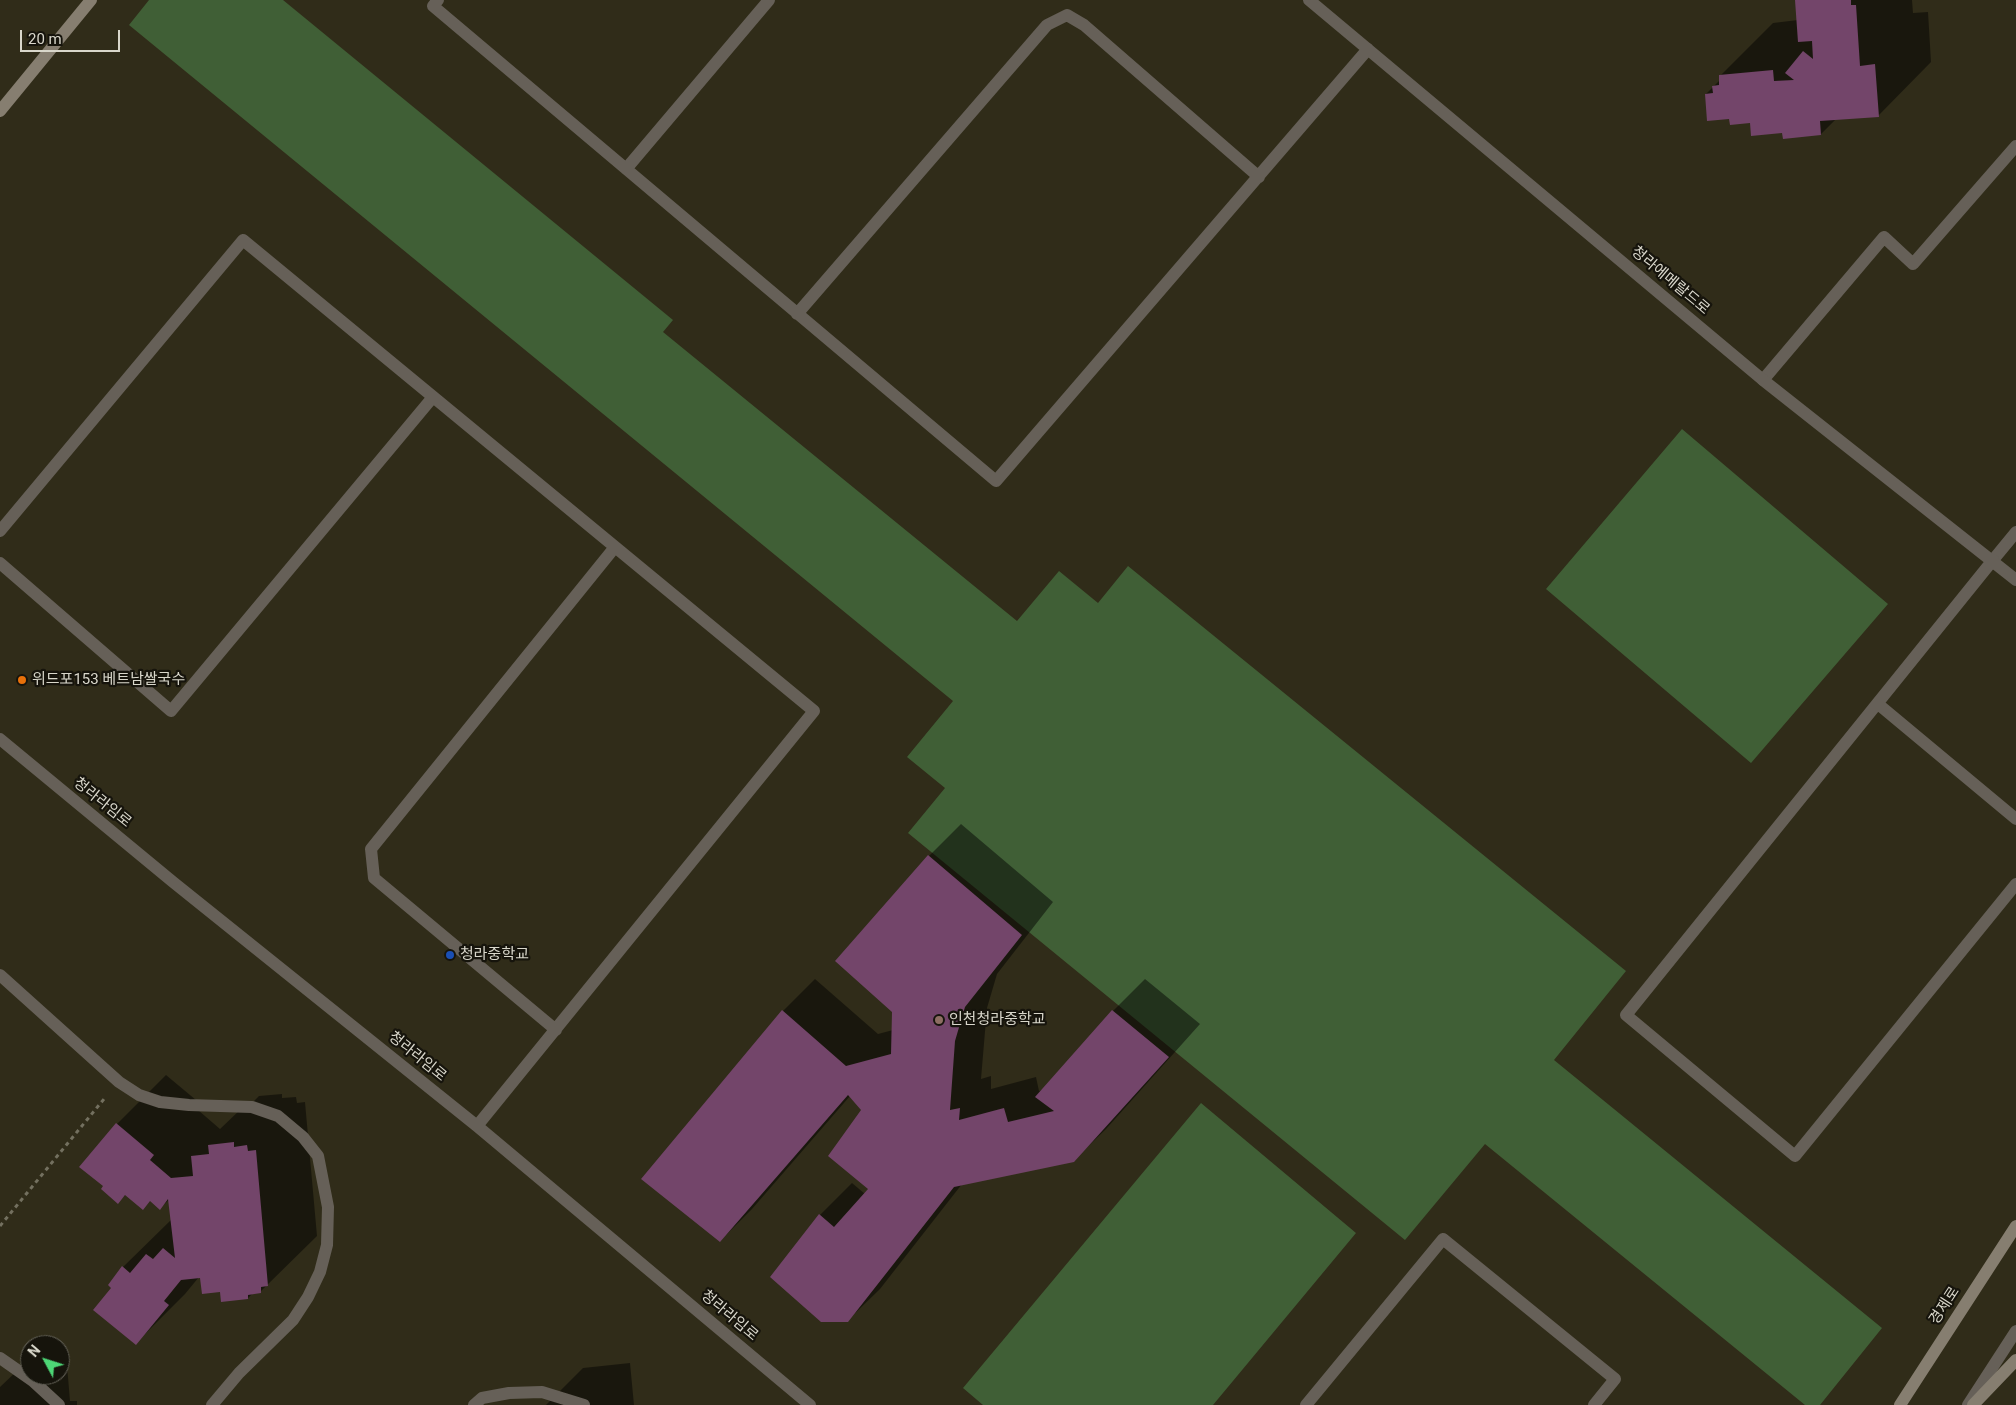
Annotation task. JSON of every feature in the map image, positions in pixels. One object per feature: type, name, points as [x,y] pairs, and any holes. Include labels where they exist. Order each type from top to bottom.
[{"type":"main road","points":[[0,110],[91,0]]},
{"type":"main road","name":"경제로","points":[[1900,1405],[2016,1226]]},
{"type":"main road","points":[[1973,1405],[2016,1360]]},
{"type":"street","points":[[438,0],[433,6],[996,482],[1368,49]]},
{"type":"street","points":[[626,169],[769,0]]},
{"type":"street","name":"청라에메랄드로","points":[[1309,0],[1763,380],[2016,580]]},
{"type":"street","points":[[798,314],[1047,25],[1067,15],[1084,25],[1259,177]]},
{"type":"street","points":[[1763,380],[1884,237],[1913,264],[2016,146]]},
{"type":"street","points":[[0,530],[243,240],[814,711],[477,1126]]},
{"type":"street","points":[[0,563],[171,711],[433,397]]},
{"type":"street","points":[[2016,532],[1626,1016],[1795,1156],[2016,884]]},
{"type":"street","points":[[556,1030],[374,878],[371,849],[615,547]]},
{"type":"street","points":[[1878,704],[2016,819]]},
{"type":"street","name":"청라라임로","points":[[0,740],[173,882],[477,1126],[810,1405]]},
{"type":"street","points":[[0,975],[119,1082],[139,1095],[160,1102],[252,1107],[278,1116],[303,1137],[318,1156],[328,1207],[326,1245],[320,1272],[308,1297],[293,1320],[239,1373],[212,1405]]},
{"type":"street","points":[[1306,1405],[1443,1239],[1615,1379],[1594,1405]]},
{"type":"street","points":[[1968,1405],[2016,1331]]},
{"type":"street","points":[[0,1358],[33,1381],[59,1405]]},
{"type":"street","points":[[474,1405],[482,1398],[509,1393],[542,1392],[584,1405]]},
{"type":"path","points":[[0,1226],[119,1082]]},
{"type":"green space","points":[[149,0],[283,0],[673,320],[663,332],[1017,621],[1059,571],[1098,603],[1128,566],[1626,971],[1554,1060],[1882,1328],[1820,1405],[1805,1405],[1485,1144],[1405,1240],[908,833],[945,788],[907,757],[953,701],[129,25]]},
{"type":"green space","points":[[1682,429],[1888,604],[1751,763],[1546,589]]},
{"type":"green space","points":[[1201,1103],[1356,1233],[1213,1405],[983,1405],[963,1388]]},
{"type":"building","points":[[1795,0],[1851,0],[1851,5],[1856,5],[1860,66],[1875,64],[1879,117],[1820,121],[1821,135],[1783,139],[1782,133],[1751,136],[1750,123],[1730,125],[1729,119],[1707,121],[1705,94],[1713,93],[1712,86],[1719,85],[1719,75],[1773,70],[1774,81],[1794,80],[1785,73],[1803,51],[1813,59],[1812,41],[1798,42]]},
{"type":"building","name":"인천청라중학교","points":[[928,855],[1022,935],[965,1007],[955,1041],[950,1110],[960,1108],[959,1120],[1004,1108],[1008,1122],[1054,1111],[1035,1097],[1112,1010],[1169,1057],[1074,1162],[954,1187],[848,1322],[821,1322],[770,1277],[819,1214],[834,1227],[868,1189],[828,1156],[861,1110],[848,1095],[720,1242],[641,1179],[782,1010],[846,1066],[891,1054],[892,1012],[835,961]]},
{"type":"building","points":[[116,1123],[154,1155],[150,1160],[171,1178],[193,1176],[191,1156],[209,1154],[208,1145],[234,1142],[234,1147],[247,1145],[248,1151],[256,1150],[268,1286],[261,1287],[261,1293],[248,1295],[248,1299],[221,1302],[220,1292],[202,1294],[200,1278],[181,1280],[164,1301],[169,1305],[136,1345],[93,1310],[111,1288],[108,1285],[122,1266],[130,1273],[146,1254],[153,1259],[163,1248],[175,1258],[168,1199],[160,1210],[150,1201],[143,1210],[125,1195],[118,1204],[101,1189],[103,1186],[79,1167]]},
{"type":"place","name":"위드포153 베트남쌀국수","points":[[22,680]]},
{"type":"place","name":"청라중학교","points":[[450,955]]},
{"type":"place","name":"인천청라중학교","points":[[939,1020]]}]
